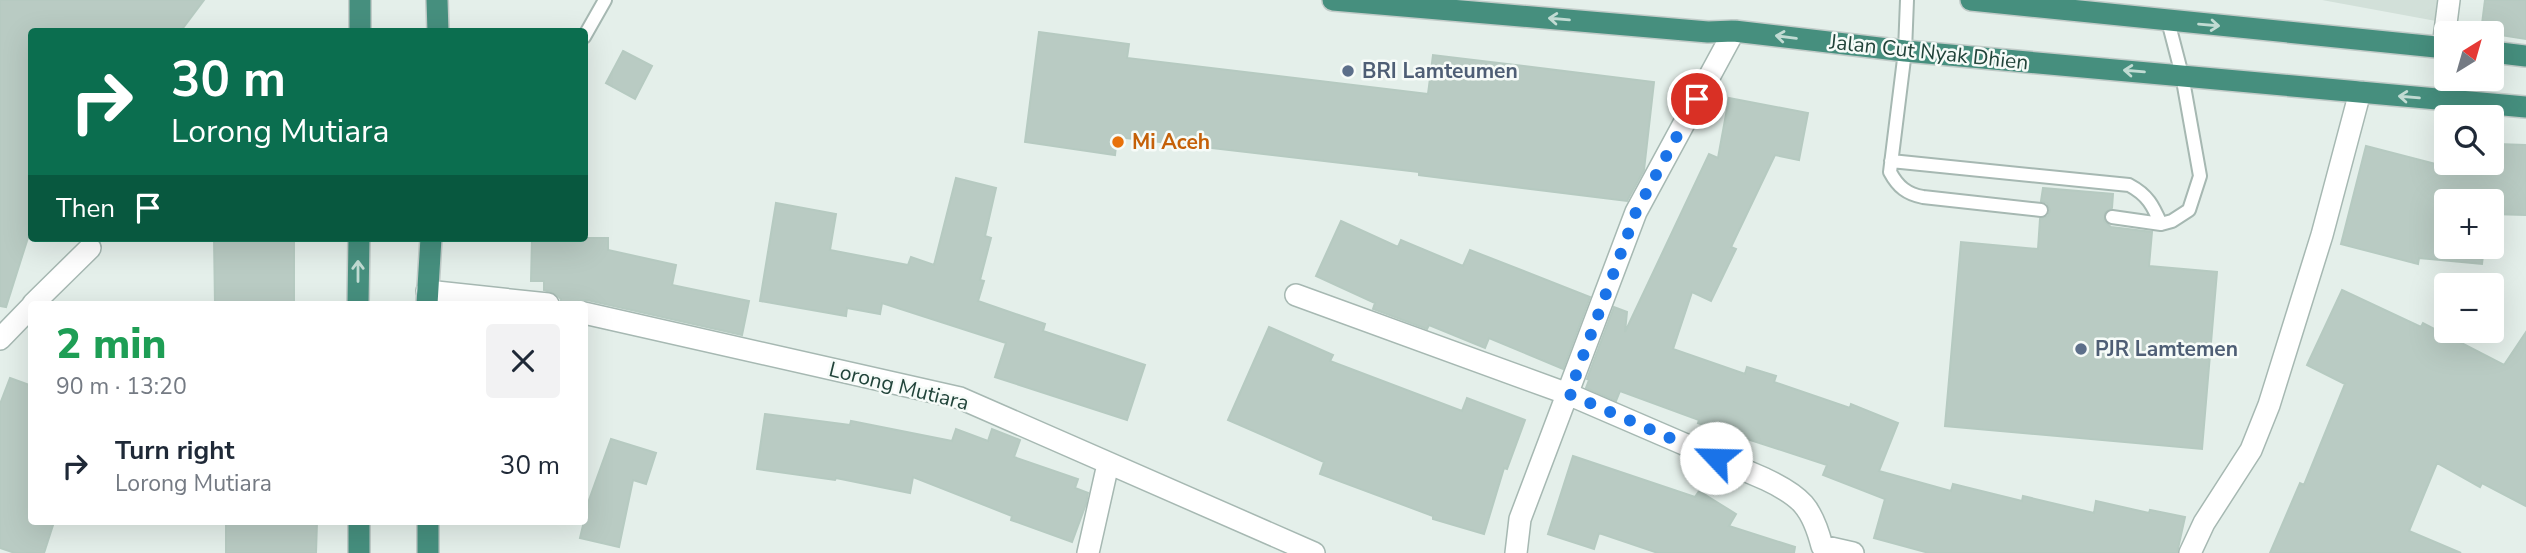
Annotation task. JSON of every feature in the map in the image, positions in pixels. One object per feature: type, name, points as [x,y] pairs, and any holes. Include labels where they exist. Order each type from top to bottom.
[{"type":"highway","points":[[360,0],[360,28]]},
{"type":"highway","points":[[437,0],[438,28]]},
{"type":"highway","name":"Jalan Cut Nyak Dhien","points":[[1333,0],[1708,32],[1734,31],[1905,51],[2526,107]]},
{"type":"highway","points":[[1971,0],[2434,46]]},
{"type":"highway","points":[[2504,53],[2526,56]]},
{"type":"highway","points":[[358,301],[359,242]]},
{"type":"highway","points":[[427,298],[431,242]]},
{"type":"highway","points":[[359,525],[359,553]]},
{"type":"highway","points":[[428,525],[428,553]]},
{"type":"street","points":[[2447,21],[2449,0]]},
{"type":"street","points":[[1516,553],[1520,519],[1636,212],[1734,31]]},
{"type":"street","points":[[2190,553],[2204,523],[2251,450],[2269,405],[2322,235],[2360,92]]},
{"type":"street","points":[[36,301],[90,248]]},
{"type":"street","points":[[1296,295],[1569,394],[1788,491],[1811,513],[1816,523],[1821,550],[1853,553]]},
{"type":"street","points":[[427,298],[488,301]]},
{"type":"street","points":[[0,339],[28,309]]},
{"type":"street","name":"Lorong Mutiara","points":[[588,314],[960,398],[1314,553]]},
{"type":"street","points":[[1088,553],[1108,464]]},
{"type":"lane","points":[[588,30],[605,0]]},
{"type":"lane","points":[[1907,0],[1905,51],[1890,172],[1896,184],[1914,195],[2041,210]]},
{"type":"lane","points":[[2112,217],[2161,225],[2172,221],[2189,210],[2200,176],[2182,75],[2168,21]]},
{"type":"lane","points":[[1892,161],[2130,185],[2142,191],[2150,201],[2161,225]]},
{"type":"shaded area","points":[[2322,0],[2441,0],[2436,21]]},
{"type":"building","points":[[0,0],[204,0],[183,28],[28,28],[28,238],[6,307],[0,306]]},
{"type":"building","points":[[2485,0],[2526,0],[2526,39],[2504,36],[2504,21],[2482,21]]},
{"type":"building","points":[[1039,32],[1129,44],[1127,58],[1428,94],[1433,55],[1654,82],[1644,170],[1627,201],[1419,175],[1419,172],[1117,137],[1115,155],[1025,142]]},
{"type":"building","points":[[623,51],[652,66],[635,99],[606,83]]},
{"type":"building","points":[[1729,98],[1808,113],[1799,160],[1775,155],[1731,247],[1736,249],[1711,301],[1692,292],[1673,349],[1745,374],[1747,367],[1776,376],[1774,382],[1850,408],[1851,404],[1898,423],[1879,471],[1951,491],[1953,484],[2022,501],[2023,496],[2094,513],[2096,501],[2149,513],[2150,510],[2185,517],[2177,553],[1929,553],[1874,538],[1885,499],[1823,475],[1827,465],[1698,423],[1699,420],[1620,391],[1616,401],[1586,388],[1614,307],[1627,312],[1625,332],[1709,154],[1718,158]]},
{"type":"building","points":[[2504,144],[2526,145],[2526,215],[2504,214],[2504,189],[2434,189],[2434,259],[2483,259],[2482,264],[2419,258],[2418,264],[2341,244],[2366,146],[2434,164],[2434,175],[2504,175]]},
{"type":"building","points":[[956,178],[996,188],[985,236],[991,238],[980,280],[984,281],[978,301],[1045,324],[1043,331],[1145,365],[1127,420],[995,377],[1006,343],[882,303],[880,314],[847,308],[846,316],[760,301],[776,203],[836,214],[830,250],[908,265],[911,257],[934,265]]},
{"type":"building","name":"PJR Lamtemen","points":[[2043,188],[2113,194],[2112,208],[2105,212],[2104,221],[2111,227],[2152,232],[2149,266],[2217,272],[2202,449],[1945,426],[1961,242],[2038,249],[2040,219],[2048,216],[2050,210],[2047,203],[2041,201]]},
{"type":"building","points":[[1341,221],[1398,247],[1401,240],[1463,266],[1470,250],[1590,297],[1563,369],[1489,338],[1485,348],[1429,325],[1427,329],[1373,309],[1375,303],[1316,276]]},
{"type":"building","points":[[588,238],[608,238],[608,250],[676,265],[672,285],[749,301],[742,335],[587,300],[561,301],[556,294],[544,290],[544,281],[531,281],[532,242],[588,242]]},
{"type":"building","points":[[214,242],[294,242],[294,301],[215,301]]},
{"type":"building","points":[[2342,290],[2421,327],[2423,323],[2434,329],[2434,343],[2462,343],[2504,365],[2526,332],[2526,506],[2482,483],[2480,487],[2437,463],[2409,531],[2461,553],[2270,553],[2300,483],[2304,485],[2345,384],[2307,365]]},
{"type":"building","points":[[1269,327],[1333,355],[1330,361],[1462,411],[1467,398],[1525,420],[1507,469],[1504,468],[1484,534],[1433,519],[1433,516],[1320,474],[1324,462],[1228,420]]},
{"type":"building","points":[[10,378],[28,385],[28,525],[53,525],[44,553],[15,553],[0,548],[0,404]]},
{"type":"building","points":[[765,414],[850,425],[851,421],[952,441],[956,429],[988,441],[992,429],[1020,440],[1014,457],[1078,479],[1075,488],[1088,493],[1086,504],[1072,542],[1011,520],[1012,516],[913,477],[910,493],[836,478],[835,480],[757,469]]},
{"type":"building","points":[[611,439],[656,453],[646,484],[633,480],[619,547],[580,538],[583,525],[588,525],[589,500]]},
{"type":"building","points":[[1573,456],[1695,497],[1699,491],[1736,514],[1729,526],[1795,547],[1794,553],[1658,553],[1599,533],[1594,549],[1548,534]]},
{"type":"building","points":[[226,525],[317,525],[316,553],[226,553]]},
{"type":"place","name":"BRI Lamteumen","points":[[1348,71]]},
{"type":"place","name":"Mi Aceh","points":[[1118,142]]},
{"type":"place","name":"PJR Lamtemen","points":[[2081,349]]},
{"type":"route","points":[[1697,99],[1636,212],[1569,394],[1716,458]]}]
